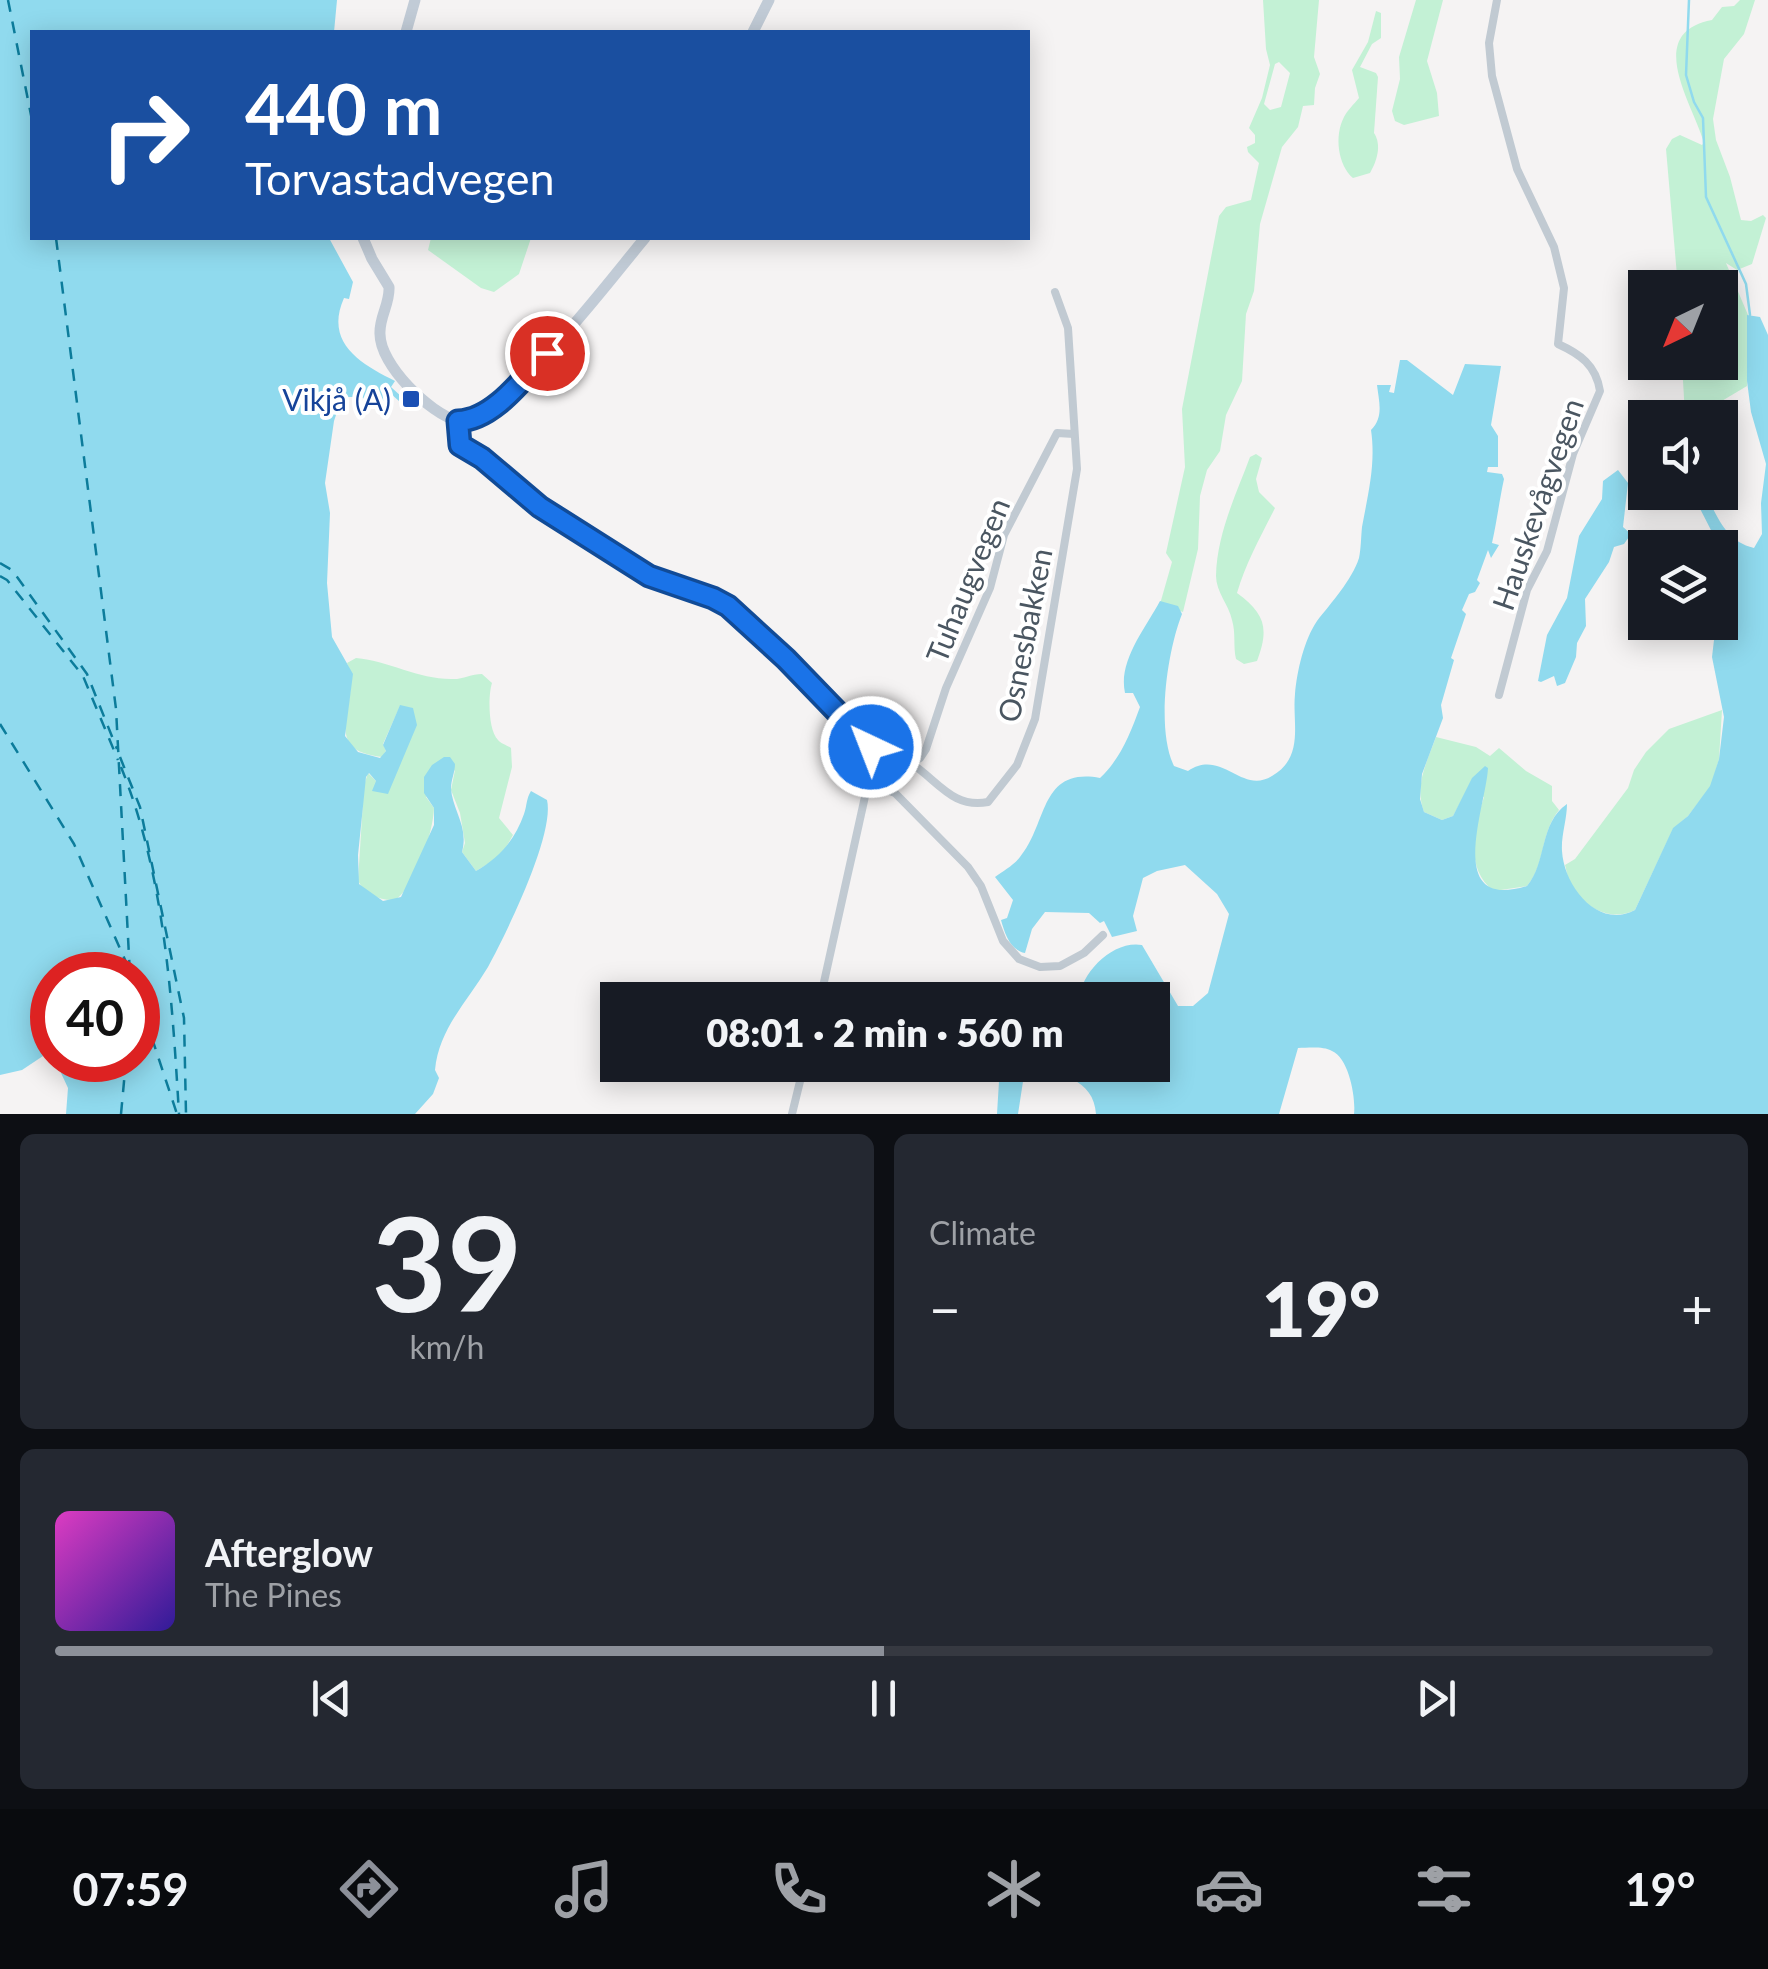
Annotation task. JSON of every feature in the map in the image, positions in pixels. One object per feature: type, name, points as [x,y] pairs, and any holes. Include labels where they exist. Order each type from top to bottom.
[{"type":"street","points":[[407,30],[415,0]]},
{"type":"street","points":[[754,30],[768,0]]},
{"type":"street","name":"Hauskevågvegen","points":[[1497,0],[1489,43],[1492,76],[1517,169],[1554,247],[1564,288],[1558,344],[1584,358],[1600,391],[1573,454],[1547,551],[1527,590],[1499,694]]},
{"type":"street","points":[[364,240],[390,286],[380,332],[386,356],[424,400],[443,416],[458,421],[480,415],[514,389],[643,240]]},
{"type":"street","name":"Osnesbakken","points":[[912,764],[956,800],[977,804],[996,796],[1017,765],[1035,719],[1077,470],[1068,328],[1055,292]]},
{"type":"street","points":[[458,421],[458,438],[466,451],[482,458],[540,507],[649,576],[713,598],[740,616],[864,737],[873,756],[824,982]]},
{"type":"street","name":"Tuhaugvegen","points":[[884,787],[926,748],[946,688],[990,588],[1004,535],[1056,433],[1074,434]]},
{"type":"street","points":[[868,782],[895,793],[968,868],[981,886],[1003,941],[1019,959],[1040,968],[1060,966],[1103,935]]},
{"type":"street","points":[[792,1114],[800,1082]]},
{"type":"green space","points":[[1263,0],[1319,0],[1314,57],[1320,74],[1314,105],[1303,106],[1298,127],[1282,147],[1260,224],[1254,291],[1246,314],[1242,381],[1226,415],[1220,451],[1207,470],[1200,496],[1198,549],[1183,612],[1160,604],[1172,562],[1166,553],[1185,467],[1182,409],[1219,216],[1226,207],[1251,200],[1259,163],[1247,147],[1255,143],[1249,128],[1270,65]],"holes":[[[1279,62],[1290,73],[1281,107],[1270,110],[1264,104],[1275,64]]]},
{"type":"green space","points":[[1416,0],[1443,0],[1427,61],[1439,116],[1404,125],[1395,121],[1392,111],[1400,79],[1399,57]]},
{"type":"green space","points":[[1740,0],[1755,0],[1744,34],[1724,59],[1713,119],[1716,140],[1741,220],[1751,221],[1763,215],[1766,218],[1752,264],[1737,270],[1726,263],[1729,270],[1677,270],[1666,149],[1680,135],[1704,143],[1678,72],[1676,54],[1680,39],[1691,27],[1712,20],[1722,7],[1734,6]]},
{"type":"green space","points":[[1376,11],[1381,13],[1381,38],[1372,44],[1360,67],[1378,77],[1374,133],[1378,153],[1370,173],[1353,178],[1341,158],[1339,133],[1345,115],[1359,98],[1352,70],[1368,42]]},
{"type":"green space","points":[[430,240],[530,240],[519,274],[494,292],[481,288],[428,250]]},
{"type":"green space","points":[[1738,291],[1748,315],[1747,386],[1723,400],[1684,400],[1683,380],[1738,380]]},
{"type":"green space","points":[[1256,454],[1262,458],[1256,479],[1259,492],[1275,508],[1237,593],[1259,614],[1264,630],[1257,661],[1244,664],[1236,659],[1233,625],[1216,576],[1228,515],[1250,457]]},
{"type":"green space","points":[[356,658],[439,678],[482,674],[492,683],[492,729],[499,741],[511,748],[512,767],[499,818],[513,835],[501,856],[476,871],[462,852],[465,843],[460,813],[451,790],[455,770],[426,797],[434,808],[430,831],[422,858],[403,893],[395,900],[384,899],[361,886],[358,881],[364,785],[368,773],[376,781],[372,789],[413,709],[400,706],[383,744],[386,751],[382,757],[351,745],[346,734],[351,677],[347,663]]},
{"type":"green space","points":[[1722,710],[1719,759],[1711,786],[1673,829],[1635,910],[1618,915],[1592,907],[1572,888],[1565,865],[1575,859],[1628,788],[1646,752],[1669,729]]},
{"type":"green space","points":[[1436,737],[1476,747],[1490,756],[1499,748],[1552,786],[1552,801],[1559,810],[1527,886],[1494,891],[1478,871],[1475,834],[1484,797],[1466,792],[1453,816],[1442,820],[1424,812],[1421,783]]},
{"type":"water","points":[[0,0],[337,0],[334,30],[30,30],[30,240],[330,240],[353,282],[349,299],[344,298],[339,314],[342,340],[359,359],[395,381],[391,387],[403,398],[399,401],[391,394],[379,405],[360,397],[342,397],[334,421],[325,483],[330,513],[327,583],[332,637],[353,674],[345,736],[358,752],[380,758],[386,751],[383,745],[400,705],[413,708],[417,725],[388,794],[372,791],[376,781],[369,773],[366,777],[359,884],[383,901],[401,897],[434,825],[434,808],[424,793],[424,777],[444,757],[450,757],[455,764],[451,788],[462,826],[462,852],[476,871],[511,840],[531,791],[547,800],[544,836],[506,932],[442,1041],[435,1070],[439,1078],[433,1094],[415,1114],[66,1114],[65,1082],[160,1082],[160,952],[30,952],[30,1065],[0,1075]]},
{"type":"water","points":[[1747,315],[1760,317],[1768,335],[1768,1114],[1354,1114],[1347,1070],[1338,1055],[1324,1048],[1298,1048],[1279,1114],[1096,1114],[1089,1093],[1077,1082],[1170,1082],[1170,992],[1178,1006],[1193,1006],[1208,993],[1229,914],[1217,894],[1185,865],[1143,878],[1133,916],[1137,931],[1112,937],[1104,921],[1100,923],[1089,913],[1045,912],[1032,929],[1025,953],[1012,945],[1004,931],[1001,920],[1007,918],[1013,900],[995,877],[1012,865],[1029,844],[1055,789],[1080,777],[1100,778],[1119,754],[1140,707],[1133,693],[1125,693],[1125,669],[1160,601],[1178,606],[1182,614],[1166,690],[1166,732],[1174,766],[1188,771],[1211,765],[1251,780],[1272,776],[1293,749],[1296,685],[1305,646],[1359,558],[1372,467],[1371,430],[1379,415],[1377,385],[1391,385],[1389,392],[1394,393],[1400,360],[1407,360],[1453,395],[1465,364],[1501,366],[1491,425],[1498,436],[1498,467],[1488,467],[1487,472],[1502,474],[1504,479],[1492,543],[1499,545],[1491,558],[1488,550],[1477,580],[1480,583],[1469,594],[1462,610],[1466,614],[1451,658],[1454,660],[1441,705],[1443,718],[1422,774],[1420,799],[1424,812],[1442,820],[1453,816],[1472,778],[1485,766],[1488,768],[1477,829],[1477,870],[1485,884],[1501,890],[1527,886],[1538,866],[1552,821],[1567,804],[1562,851],[1576,890],[1585,901],[1608,914],[1635,910],[1673,828],[1688,816],[1710,786],[1719,759],[1724,717],[1712,657],[1714,640],[1738,640],[1738,541],[1754,548],[1762,534],[1766,464],[1751,412]]},
{"type":"water","points":[[1618,470],[1628,483],[1623,527],[1628,538],[1614,547],[1585,599],[1586,626],[1565,683],[1557,686],[1554,676],[1541,682],[1538,681],[1547,635],[1567,598],[1579,536],[1602,499],[1603,481]]},
{"type":"water","points":[[1701,510],[1714,510],[1727,530],[1711,530]]},
{"type":"water","points":[[1142,945],[1164,982],[1084,982],[1110,953]]},
{"type":"water","points":[[999,1082],[1023,1082],[1018,1114],[997,1114]]},
{"type":"waterway","points":[[1689,0],[1686,75],[1703,118],[1706,197],[1746,284],[1750,315]]},
{"type":"ferry route","points":[[8,0],[30,110]]},
{"type":"ferry route","points":[[56,240],[116,709],[129,952]]},
{"type":"ferry route","points":[[0,563],[12,570],[87,674],[117,749]]},
{"type":"ferry route","points":[[0,576],[83,676],[118,760]]},
{"type":"ferry route","points":[[0,724],[74,844],[122,952]]},
{"type":"ferry route","points":[[120,757],[140,807],[184,1018],[186,1114]]},
{"type":"ferry route","points":[[121,767],[136,808],[157,894],[169,982],[179,1114]]},
{"type":"ferry route","points":[[160,1063],[177,1114]]},
{"type":"ferry route","points":[[121,1114],[124,1082]]},
{"type":"place","name":"Vikjå (A)","points":[[411,399]]},
{"type":"route","points":[[547,353],[498,402],[470,420],[458,421],[460,445],[482,458],[540,507],[649,576],[728,606],[871,747]]}]
